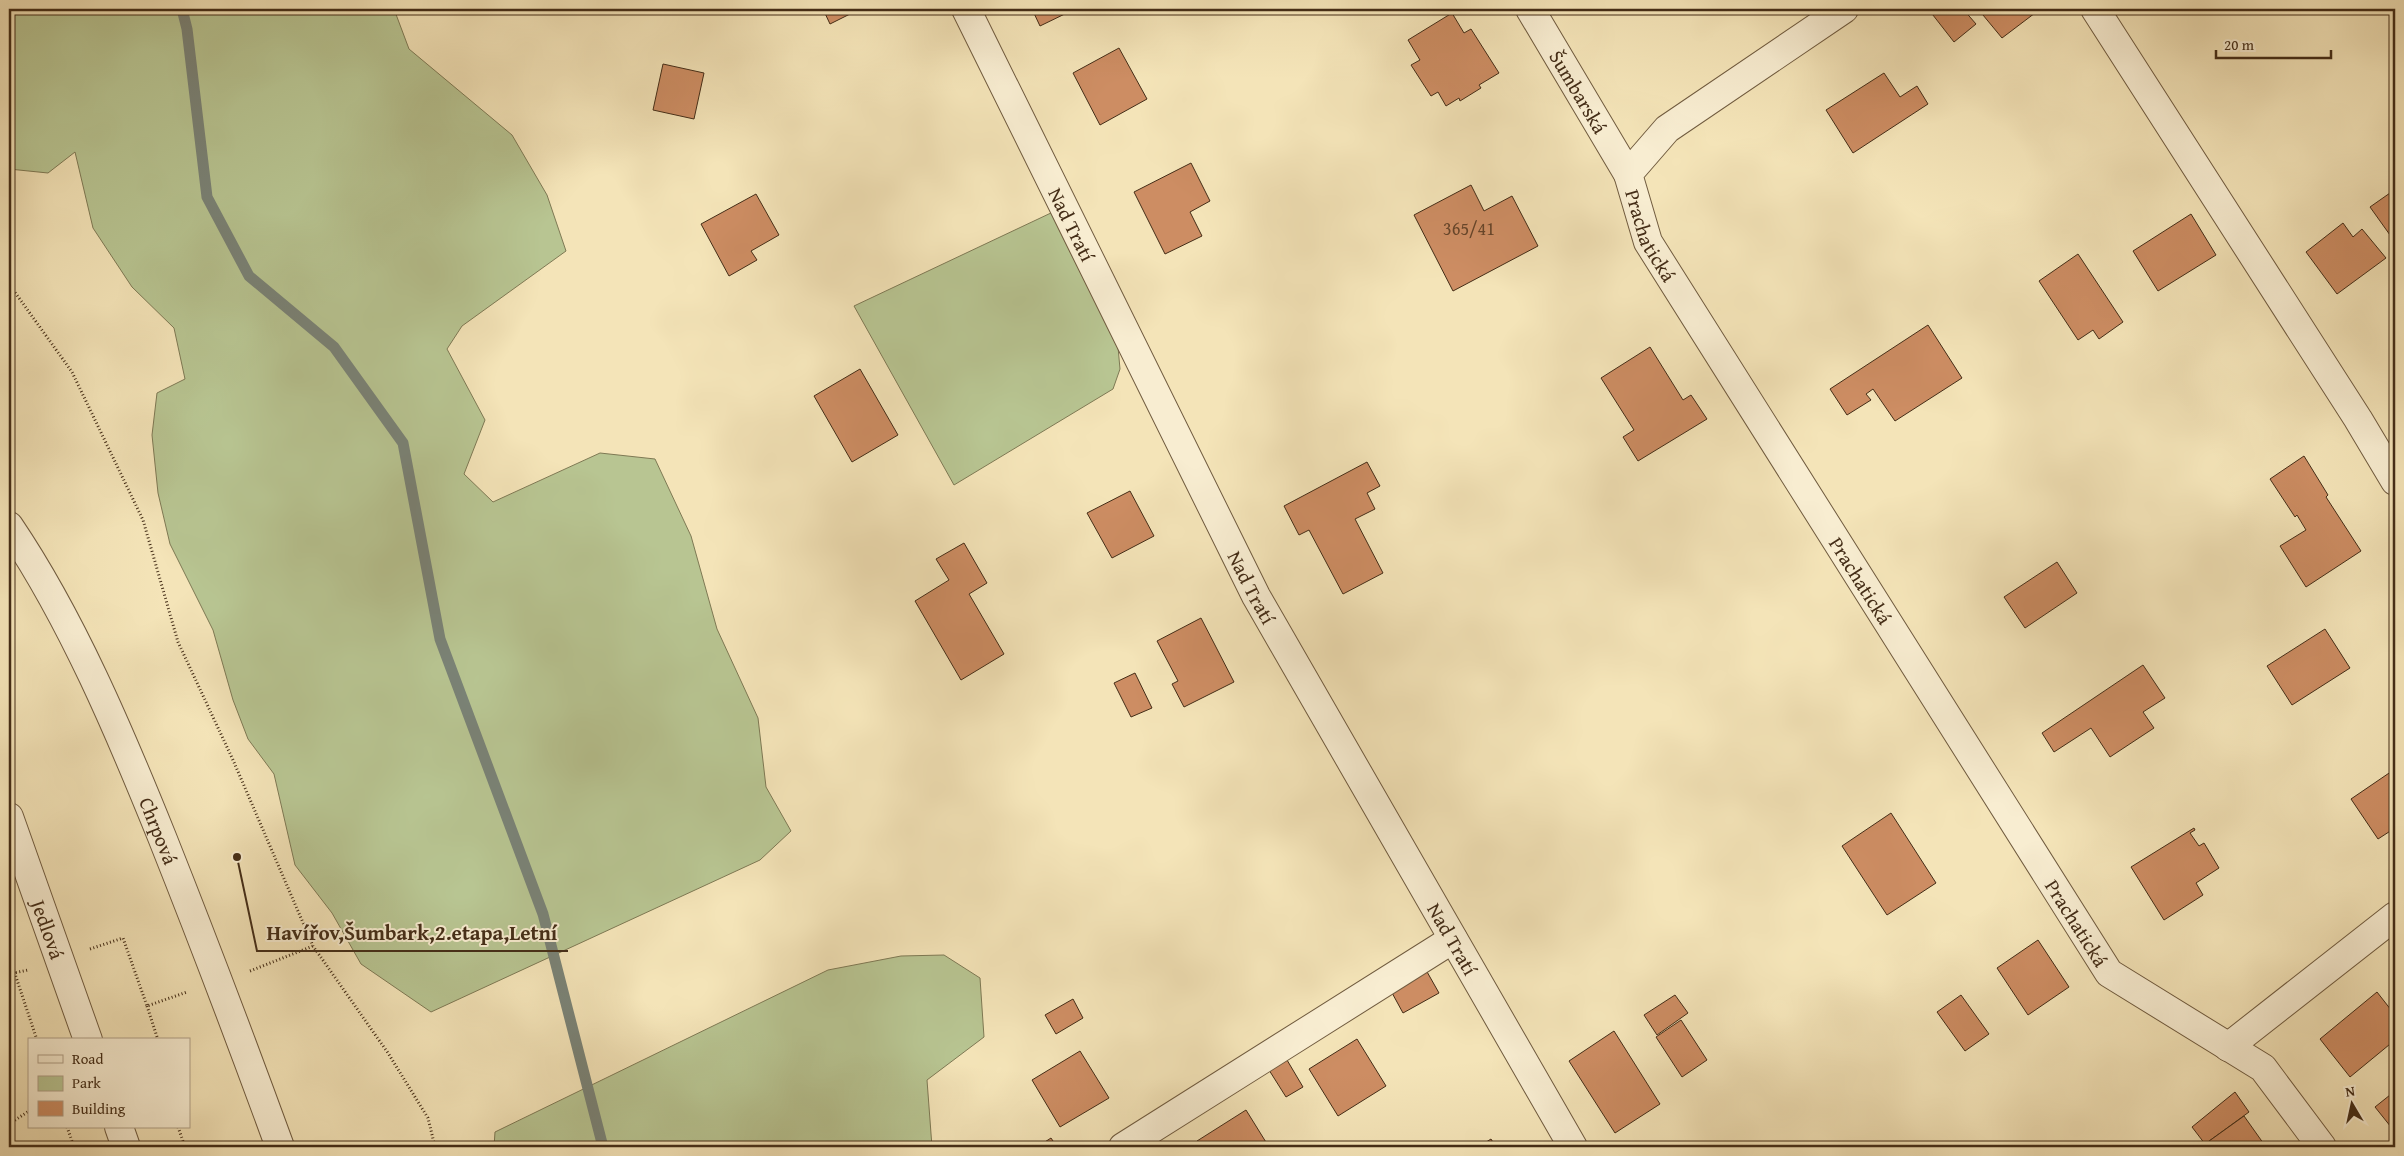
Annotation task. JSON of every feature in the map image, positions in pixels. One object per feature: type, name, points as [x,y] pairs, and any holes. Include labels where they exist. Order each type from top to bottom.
[{"type":"street","name":"Nad Tratí","points":[[966,9],[1256,596],[1573,1147]]},
{"type":"street","name":"Šumbarská","points":[[1530,9],[1628,174]]},
{"type":"street","name":"Prachatická","points":[[1844,9],[1667,129],[1628,174],[1648,242],[2109,973],[2263,1068],[2322,1147]]},
{"type":"street","points":[[2095,9],[2358,419],[2395,481]]},
{"type":"street","name":"Chrpová","points":[[9,526],[23,547],[77,646],[126,748],[220,981],[280,1147]]},
{"type":"street","name":"Jedlová","points":[[9,817],[87,1038]]},
{"type":"street","points":[[2228,1046],[2395,916]]},
{"type":"street","points":[[1123,1147],[1453,939]]},
{"type":"street","points":[[119,1128],[126,1147]]},
{"type":"path","points":[[9,284],[72,372],[143,520],[178,642],[233,760],[313,946],[388,1053],[428,1118],[435,1147]]},
{"type":"path","points":[[123,938],[157,1038]]},
{"type":"path","points":[[280,960],[313,946]]},
{"type":"path","points":[[9,956],[37,1038]]},
{"type":"path","points":[[9,974],[15,974]]},
{"type":"path","points":[[146,1006],[171,997]]},
{"type":"path","points":[[9,1124],[28,1112]]},
{"type":"path","points":[[67,1128],[74,1147]]},
{"type":"path","points":[[178,1128],[185,1147]]},
{"type":"green space","points":[[9,9],[394,9],[409,49],[512,135],[547,195],[566,251],[462,326],[447,349],[485,420],[464,474],[493,502],[600,453],[655,459],[691,536],[717,629],[758,718],[766,787],[791,831],[760,860],[431,1012],[361,964],[332,913],[295,865],[274,774],[248,739],[233,700],[213,630],[170,544],[158,493],[152,435],[157,393],[185,379],[174,328],[132,287],[93,228],[75,152],[48,173],[9,169]]},
{"type":"green space","points":[[1053,212],[1118,347],[1120,369],[1113,389],[954,485],[854,306]]},
{"type":"green space","points":[[944,955],[980,978],[984,1037],[927,1080],[932,1147],[494,1147],[495,1132],[828,970],[901,956]]},
{"type":"building","points":[[823,9],[860,9],[830,24]]},
{"type":"building","points":[[1032,9],[1075,9],[1040,26]]},
{"type":"building","points":[[1723,9],[1735,9],[1726,14]]},
{"type":"building","points":[[1963,9],[1976,24],[1954,42],[1929,10]]},
{"type":"building","points":[[1978,9],[2038,9],[2039,10],[2002,38]]},
{"type":"building","points":[[1452,13],[1464,33],[1471,29],[1499,73],[1479,85],[1481,88],[1460,101],[1459,98],[1446,106],[1438,92],[1431,96],[1411,65],[1420,60],[1408,40]]},
{"type":"building","points":[[1119,48],[1147,99],[1100,125],[1073,73]]},
{"type":"building","points":[[663,64],[704,73],[694,119],[653,110]]},
{"type":"building","points":[[1884,73],[1900,97],[1917,86],[1928,104],[1853,153],[1826,110]]},
{"type":"building","points":[[1191,163],[1210,201],[1190,212],[1202,236],[1165,254],[1134,192]]},
{"type":"building","points":[[1471,185],[1484,211],[1512,196],[1538,246],[1453,291],[1414,215]]},
{"type":"building","points":[[2390,193],[2395,201],[2395,242],[2370,207]]},
{"type":"building","points":[[756,194],[779,235],[751,251],[757,260],[729,276],[701,224]]},
{"type":"building","points":[[2191,214],[2216,255],[2158,291],[2133,251]]},
{"type":"building","points":[[2343,223],[2353,237],[2362,229],[2386,258],[2337,294],[2306,252]]},
{"type":"building","points":[[2078,254],[2123,322],[2099,339],[2093,330],[2078,340],[2039,281]]},
{"type":"building","points":[[1928,325],[1962,378],[1895,421],[1873,389],[1866,394],[1871,400],[1847,415],[1830,389]]},
{"type":"building","points":[[1650,347],[1683,400],[1691,395],[1707,419],[1638,461],[1623,437],[1634,430],[1601,378]]},
{"type":"building","points":[[860,369],[898,435],[852,462],[814,396]]},
{"type":"building","points":[[2304,456],[2328,495],[2326,497],[2361,551],[2306,587],[2280,546],[2306,530],[2270,479]]},
{"type":"building","points":[[1367,462],[1380,486],[1367,493],[1375,509],[1355,519],[1383,573],[1343,594],[1309,530],[1299,535],[1284,506]]},
{"type":"building","points":[[1130,491],[1154,536],[1112,558],[1087,513]]},
{"type":"building","points":[[964,543],[987,583],[969,594],[1004,654],[961,680],[915,601],[949,580],[936,559]]},
{"type":"building","points":[[2057,562],[2077,593],[2025,628],[2004,597]]},
{"type":"building","points":[[1201,618],[1234,682],[1184,707],[1172,684],[1178,681],[1157,641]]},
{"type":"building","points":[[2325,629],[2350,668],[2292,705],[2267,666]]},
{"type":"building","points":[[2143,665],[2165,698],[2143,712],[2154,728],[2110,757],[2091,728],[2054,752],[2042,733]]},
{"type":"building","points":[[1135,673],[1152,708],[1131,717],[1114,683]]},
{"type":"building","points":[[2395,769],[2395,828],[2378,839],[2351,799]]},
{"type":"building","points":[[1891,813],[1936,883],[1887,915],[1842,846]]},
{"type":"building","points":[[2194,828],[2195,830],[2190,833],[2199,846],[2204,843],[2219,868],[2196,883],[2203,895],[2164,920],[2131,867]]},
{"type":"building","points":[[2038,940],[2069,987],[2028,1015],[1997,968]]},
{"type":"building","points":[[1426,970],[1439,993],[1403,1013],[1391,991]]},
{"type":"building","points":[[2377,992],[2395,1015],[2395,1040],[2350,1077],[2320,1039]]},
{"type":"building","points":[[1675,995],[1688,1013],[1657,1035],[1644,1015]]},
{"type":"building","points":[[1961,995],[1989,1034],[1965,1051],[1937,1012]]},
{"type":"building","points":[[1073,999],[1083,1018],[1056,1034],[1045,1015]]},
{"type":"building","points":[[1681,1020],[1707,1060],[1682,1077],[1656,1037]]},
{"type":"building","points":[[1614,1031],[1660,1104],[1615,1133],[1569,1061]]},
{"type":"building","points":[[1357,1039],[1386,1086],[1338,1116],[1309,1069]]},
{"type":"building","points":[[1080,1051],[1109,1098],[1060,1127],[1032,1080]]},
{"type":"building","points":[[1287,1060],[1303,1087],[1286,1097],[1269,1070]]},
{"type":"building","points":[[2395,1091],[2395,1132],[2375,1107]]},
{"type":"building","points":[[2235,1092],[2249,1112],[2205,1144],[2192,1127]]},
{"type":"building","points":[[1246,1110],[1269,1147],[1201,1147],[1197,1141]]},
{"type":"building","points":[[2244,1116],[2266,1147],[2206,1147],[2205,1144]]},
{"type":"building","points":[[1051,1138],[1057,1147],[1037,1147]]},
{"type":"building","points":[[1491,1139],[1496,1147],[1478,1147]]},
{"type":"waterway","points":[[182,9],[187,29],[207,197],[249,276],[334,347],[403,443],[440,639],[543,914],[603,1147]]},
{"type":"place","name":"Havířov,Šumbark,2.etapa,Letní","points":[[237,857]]}]
